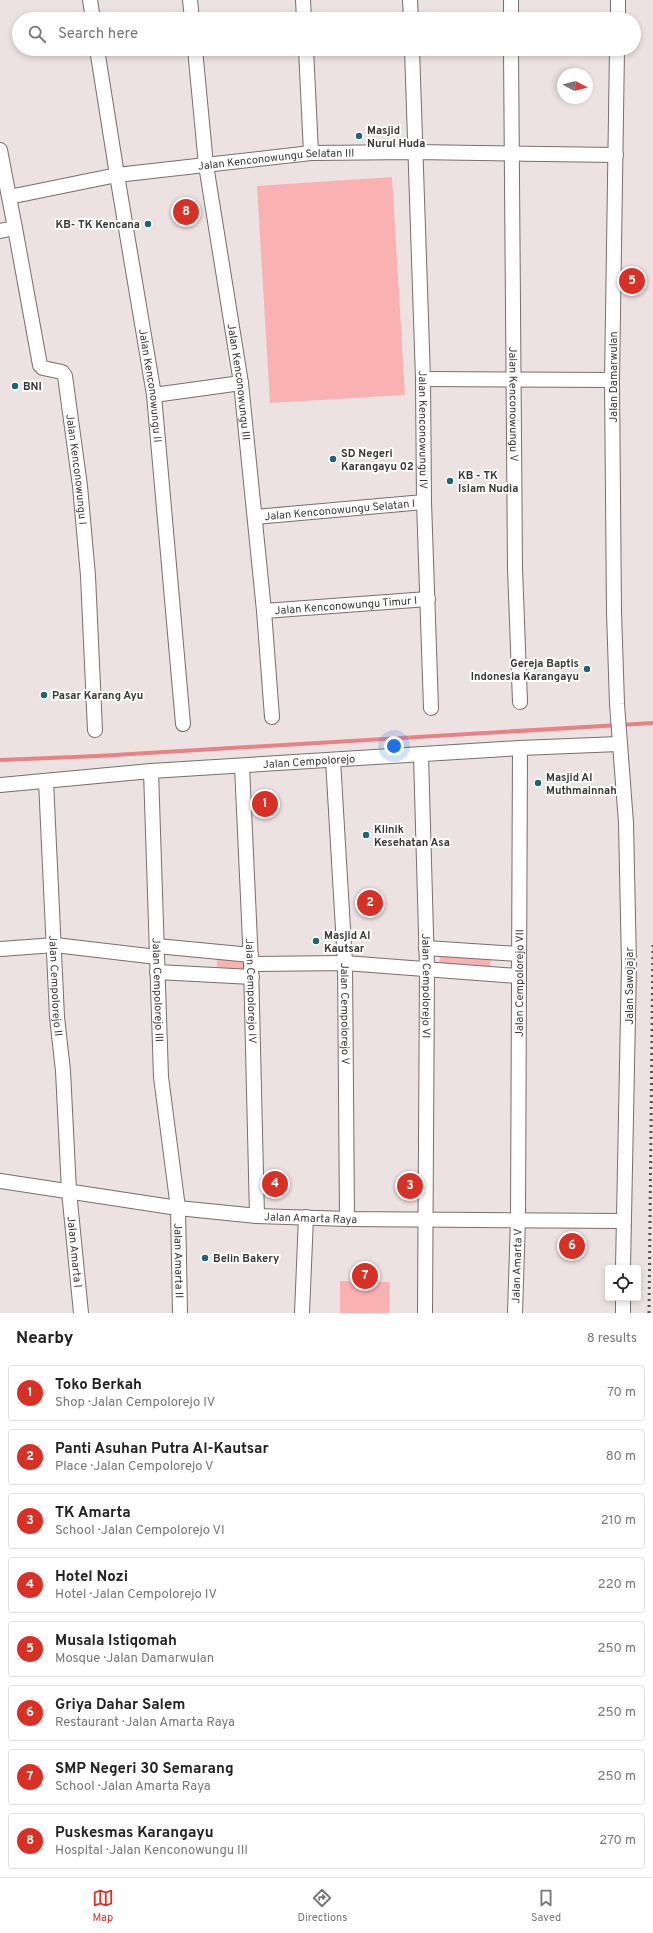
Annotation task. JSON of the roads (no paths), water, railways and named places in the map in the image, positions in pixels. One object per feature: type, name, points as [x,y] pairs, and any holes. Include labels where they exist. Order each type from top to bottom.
[{"type":"street","points":[[90,0],[92,12]]},
{"type":"street","points":[[190,0],[191,12]]},
{"type":"street","points":[[303,0],[304,12]]},
{"type":"street","points":[[410,0],[411,12]]},
{"type":"street","points":[[511,0],[511,12]]},
{"type":"street","points":[[618,0],[618,12]]},
{"type":"street","name":"Jalan Kenconowungu II","points":[[98,56],[154,395],[183,724]]},
{"type":"street","name":"Jalan Kenconowungu III","points":[[196,56],[206,165],[241,383],[264,611],[272,717]]},
{"type":"street","points":[[306,56],[312,153]]},
{"type":"street","points":[[412,56],[416,152]]},
{"type":"street","name":"Jalan Kenconowungu V","points":[[511,56],[515,568],[520,702]]},
{"type":"street","name":"Jalan Damarwulan","points":[[617,56],[612,380],[614,612],[617,704]]},
{"type":"street","points":[[0,150],[15,228],[0,231]]},
{"type":"street","name":"Jalan Kenconowungu Selatan III","points":[[9,197],[117,175],[312,153],[416,152],[616,156]]},
{"type":"street","name":"Jalan Kenconowungu IV","points":[[416,152],[423,379],[424,502],[431,708]]},
{"type":"street","name":"Jalan Kenconowungu I","points":[[15,228],[40,365],[43,368],[62,372],[65,376],[80,486],[88,576],[95,730]]},
{"type":"street","points":[[423,379],[612,380]]},
{"type":"street","points":[[154,395],[241,383]]},
{"type":"street","name":"Jalan Kenconowungu Selatan I","points":[[255,517],[424,502]]},
{"type":"street","name":"Jalan Kenconowungu Timur I","points":[[264,611],[428,599]]},
{"type":"street","name":"Jalan Sawojajar","points":[[617,704],[626,823],[629,965],[628,1074],[622,1221],[623,1265]]},
{"type":"street","name":"Jalan Cempolorejo","points":[[0,785],[151,771],[421,755],[619,741]]},
{"type":"street","name":"Jalan Cempolorejo VII","points":[[518,1219],[520,748]]},
{"type":"street","name":"Jalan Cempolorejo VI","points":[[421,755],[427,969],[424,1218],[425,1313]]},
{"type":"street","name":"Jalan Cempolorejo V","points":[[333,760],[345,963],[347,1219]]},
{"type":"street","name":"Jalan Cempolorejo IV","points":[[242,766],[251,965],[257,1216]]},
{"type":"street","name":"Jalan Cempolorejo III","points":[[151,771],[161,1076],[178,1208]]},
{"type":"street","name":"Jalan Cempolorejo II","points":[[46,781],[55,944],[57,1017],[63,1071],[69,1190]]},
{"type":"street","points":[[0,949],[55,944],[157,951],[251,965]]},
{"type":"street","points":[[426,948],[518,954]]},
{"type":"street","points":[[458,971],[459,950]]},
{"type":"street","points":[[157,972],[251,965],[345,963],[518,976]]},
{"type":"street","name":"Jalan Amarta Raya","points":[[0,1181],[69,1190],[178,1208],[257,1216],[347,1219],[424,1218],[622,1221]]},
{"type":"street","name":"Jalan Amarta I","points":[[69,1190],[81,1313]]},
{"type":"street","name":"Jalan Amarta II","points":[[178,1208],[180,1313]]},
{"type":"street","points":[[302,1313],[306,1218]]},
{"type":"street","name":"Jalan Amarta V","points":[[515,1313],[518,1219]]},
{"type":"street","points":[[623,1301],[623,1313]]},
{"type":"waterway","points":[[0,760],[98,756],[653,723]]},
{"type":"railway","points":[[649,1313],[653,944]]},
{"type":"place","name":"Masjid Nurul Huda","points":[[359,136]]},
{"type":"place","name":"Puskesmas Karangayu","points":[[186,212]]},
{"type":"place","name":"KB- TK Kencana","points":[[148,224]]},
{"type":"place","name":"Musala Istiqomah","points":[[632,281]]},
{"type":"place","name":"BNI","points":[[15,386]]},
{"type":"place","name":"SD Negeri Karangayu 02","points":[[333,459]]},
{"type":"place","name":"KB - TK Islam Nudia","points":[[450,481]]},
{"type":"place","name":"Gereja Baptis Indonesia Karangayu","points":[[587,669]]},
{"type":"place","name":"Pasar Karang Ayu","points":[[44,695]]},
{"type":"place","name":"Masjid Al Muthmainnah","points":[[538,783]]},
{"type":"place","name":"Toko Berkah","points":[[265,804]]},
{"type":"place","name":"Klinik Kesehatan Asa","points":[[366,835]]},
{"type":"place","name":"Panti Asuhan Putra Al-Kautsar","points":[[370,903]]},
{"type":"place","name":"Masjid Al Kautsar","points":[[316,941]]},
{"type":"place","name":"Hotel Nozi","points":[[275,1184]]},
{"type":"place","name":"TK Amarta","points":[[410,1186]]},
{"type":"place","name":"Griya Dahar Salem","points":[[572,1246]]},
{"type":"place","name":"Belin Bakery","points":[[205,1258]]},
{"type":"place","name":"SMP Negeri 30 Semarang","points":[[365,1276]]}]
